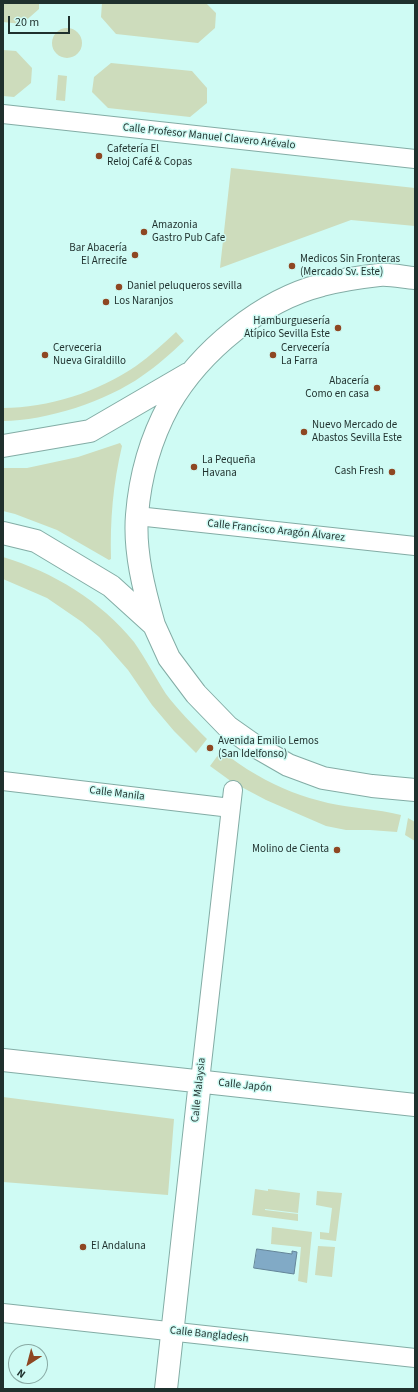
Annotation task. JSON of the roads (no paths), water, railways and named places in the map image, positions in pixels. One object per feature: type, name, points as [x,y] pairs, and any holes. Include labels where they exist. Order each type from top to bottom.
[{"type":"street","name":"Calle Profesor Manuel Clavero Arévalo","points":[[3,114],[415,159]]},
{"type":"street","points":[[415,278],[380,275],[322,285],[291,296],[265,309],[242,324],[192,371],[169,405],[153,441],[142,479],[137,516],[138,556],[144,592],[154,625],[169,658],[196,694],[228,727],[288,765],[323,778],[372,786],[415,790]]},
{"type":"street","points":[[3,446],[90,431],[192,371]]},
{"type":"street","name":"Calle Francisco Aragón Álvarez","points":[[137,516],[415,546]]},
{"type":"street","points":[[3,533],[36,541],[111,586],[154,625]]},
{"type":"street","name":"Calle Manila","points":[[3,781],[232,799]]},
{"type":"street","name":"Calle Malaysia","points":[[166,1389],[232,799]]},
{"type":"street","name":"Calle Japón","points":[[3,1060],[415,1105]]},
{"type":"street","name":"Calle Bangladesh","points":[[3,1313],[415,1358]]},
{"type":"water","points":[[257,1249],[292,1254],[292,1251],[297,1252],[294,1274],[254,1268]]},
{"type":"place","name":"Cafetería El Reloj Café & Copas","points":[[99,156]]},
{"type":"place","name":"Amazonia Gastro Pub Cafe","points":[[144,232]]},
{"type":"place","name":"Bar Abacería El Arrecife","points":[[135,255]]},
{"type":"place","name":"Medicos Sin Fronteras (Mercado Sv. Este)","points":[[292,266]]},
{"type":"place","name":"Daniel peluqueros sevilla","points":[[119,287]]},
{"type":"place","name":"Los Naranjos","points":[[106,302]]},
{"type":"place","name":"Hamburguesería Atípico Sevilla Este","points":[[338,328]]},
{"type":"place","name":"Cerveceria Nueva Giraldillo","points":[[45,355]]},
{"type":"place","name":"Cervecería La Farra","points":[[273,355]]},
{"type":"place","name":"Abacería Como en casa","points":[[377,388]]},
{"type":"place","name":"Nuevo Mercado de Abastos Sevilla Este","points":[[304,432]]},
{"type":"place","name":"La Pequeña Havana","points":[[194,467]]},
{"type":"place","name":"Cash Fresh","points":[[392,472]]},
{"type":"place","name":"Avenida Emilio Lemos (San Idelfonso)","points":[[210,748]]},
{"type":"place","name":"Molino de Cienta","points":[[337,850]]},
{"type":"place","name":"EI Andaluna","points":[[83,1247]]}]
